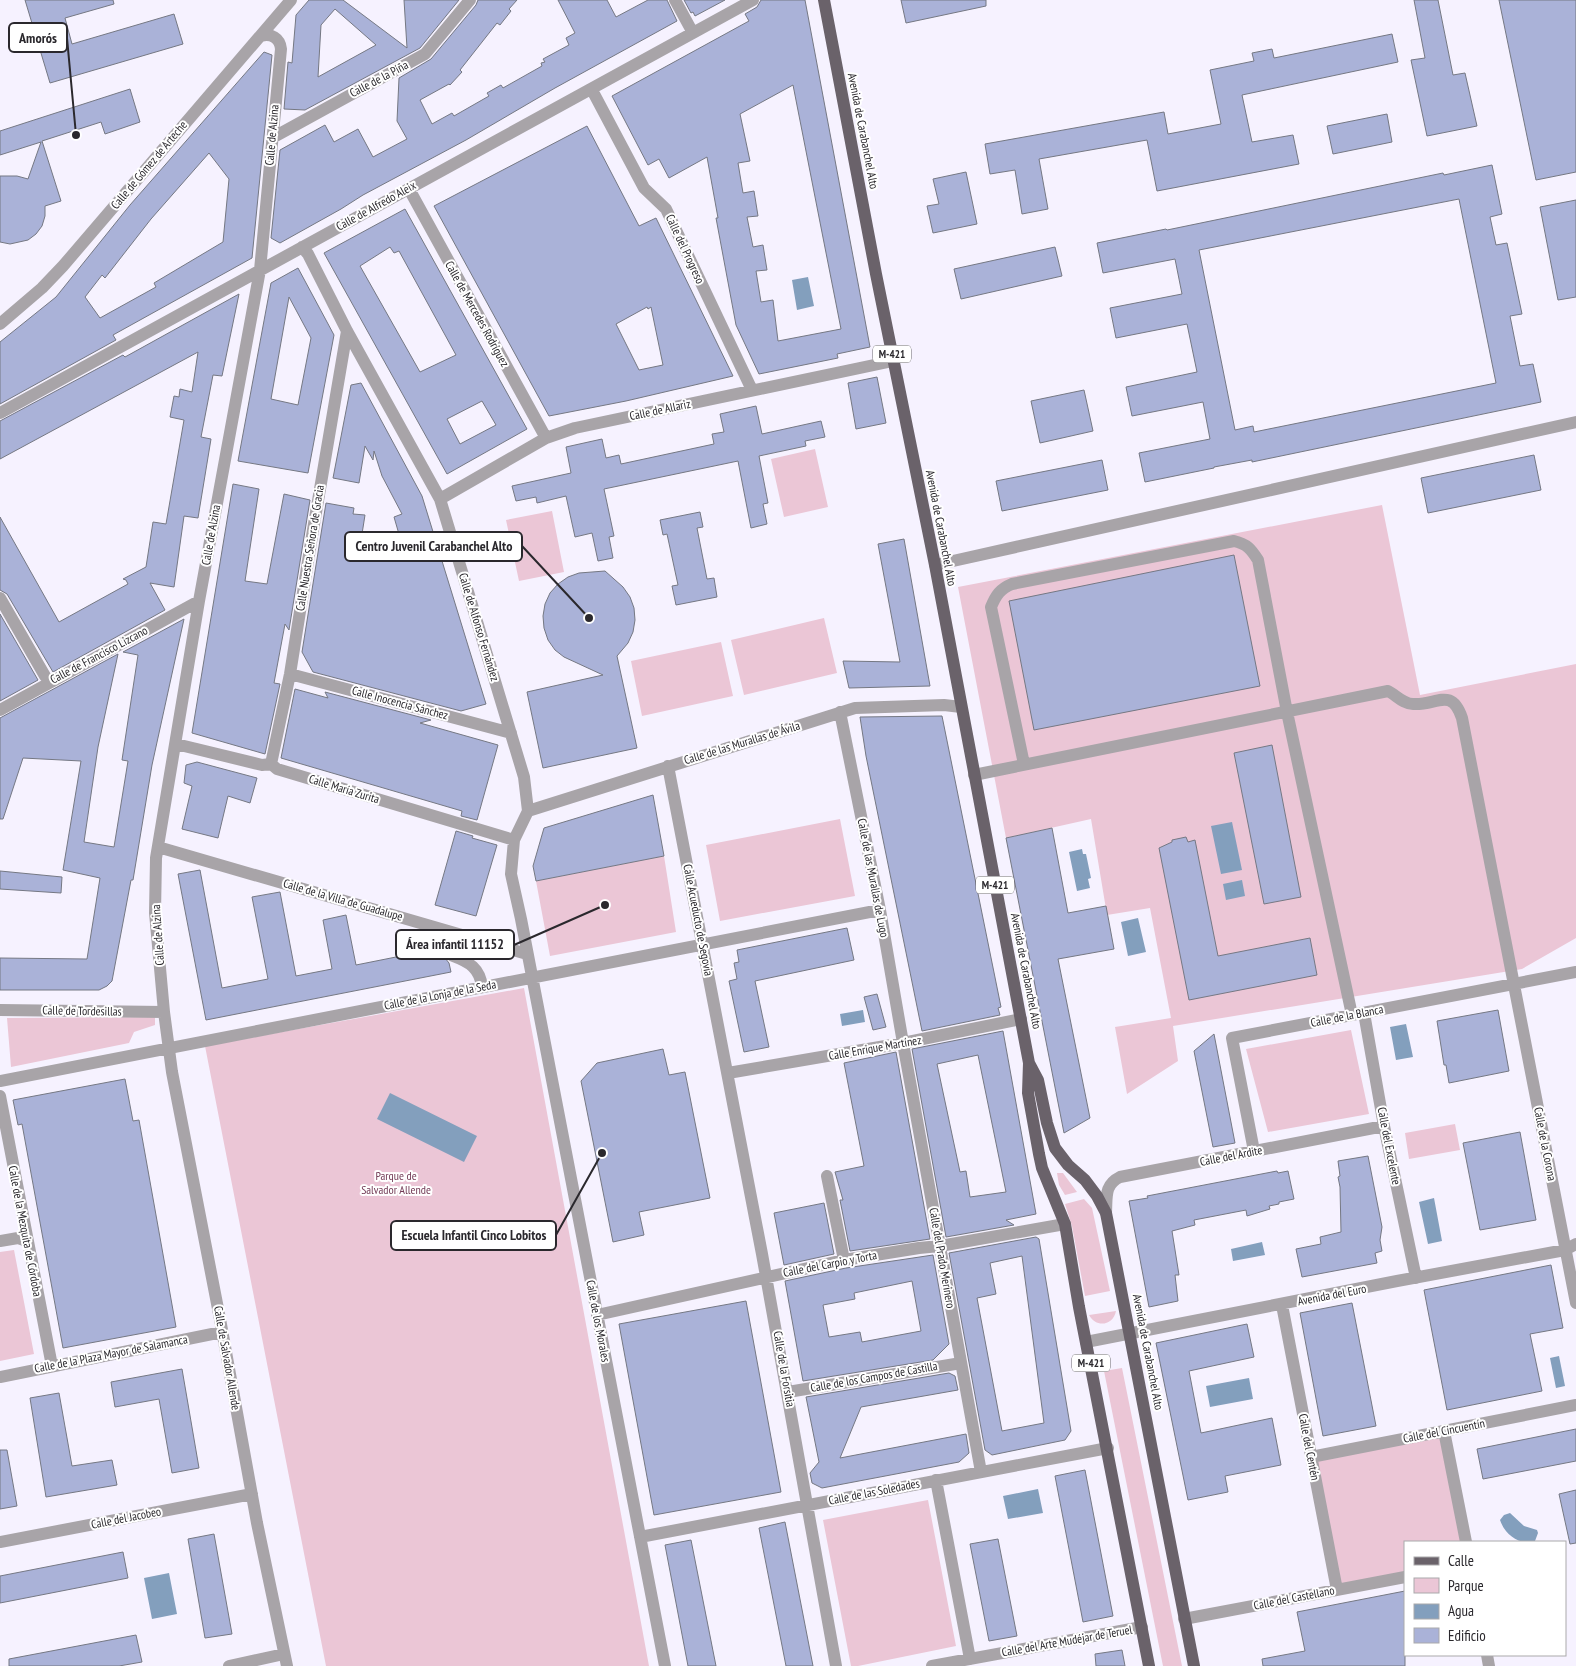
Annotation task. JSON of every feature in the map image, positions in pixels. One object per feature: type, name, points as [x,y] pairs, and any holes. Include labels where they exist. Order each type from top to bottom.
[{"type":"main road","name":"Avenida de Carabanchel Alto","points":[[824,0],[935,566],[1021,1019],[1029,1063],[1028,1093],[1039,1154],[1042,1168],[1065,1224],[1086,1342],[1150,1666]]},
{"type":"main road","name":"Avenida de Carabanchel Alto","points":[[1029,1063],[1038,1080],[1047,1123],[1055,1148],[1068,1165],[1085,1180],[1097,1196],[1106,1213],[1194,1666]]},
{"type":"street","name":"Calle de Gómez de Arteche","points":[[0,324],[42,288],[63,266],[291,0]]},
{"type":"street","name":"Calle de la Piña","points":[[272,138],[367,84],[425,54],[470,0]]},
{"type":"street","points":[[676,0],[693,33]]},
{"type":"street","name":"Calle de Alfredo Aleix","points":[[0,413],[753,0]]},
{"type":"street","name":"Calle de Alzina","points":[[169,1049],[155,913],[155,874],[199,601],[260,270],[280,44],[271,35],[261,36]]},
{"type":"street","name":"Calle del Progreso","points":[[592,90],[644,188],[666,209],[752,390]]},
{"type":"street","name":"Calle de Mercedes Rodríguez","points":[[409,189],[546,438]]},
{"type":"street","name":"Calle de Alfonso Fernández","points":[[302,247],[308,254],[347,331],[440,498],[524,777],[528,811]]},
{"type":"street","name":"Calle Nuestra Señora de Gracia","points":[[271,764],[290,674],[347,331]]},
{"type":"street","name":"Calle de Allariz","points":[[440,498],[546,438],[575,428],[894,361]]},
{"type":"street","points":[[935,566],[1576,422]]},
{"type":"street","name":"Calle del Excelente","points":[[1024,764],[991,607],[995,596],[1003,588],[1012,584],[1234,541],[1244,543],[1252,550],[1258,560],[1287,712],[1384,1126],[1416,1278]]},
{"type":"street","points":[[0,598],[45,676],[51,681]]},
{"type":"street","name":"Calle de Francisco Lizcano","points":[[0,710],[199,601]]},
{"type":"street","name":"Calle Inocencia Sánchez","points":[[290,674],[511,732]]},
{"type":"street","name":"Calle de la Corona","points":[[1287,712],[1388,691],[1403,702],[1412,704],[1445,699],[1453,701],[1459,709],[1514,984],[1571,1247],[1576,1303]]},
{"type":"street","name":"Calle de las Murallas de Ávila","points":[[528,811],[840,712],[865,706],[961,707]]},
{"type":"street","name":"Calle de las Murallas de Lugo","points":[[840,712],[880,910],[903,1043]]},
{"type":"street","points":[[974,775],[1287,712]]},
{"type":"street","name":"Calle María Zurita","points":[[176,744],[262,766],[271,764],[276,769],[514,840]]},
{"type":"street","name":"Calle Acueducto de Segovia","points":[[668,766],[728,1073]]},
{"type":"street","points":[[528,811],[514,840],[512,874],[532,977]]},
{"type":"street","name":"Calle de la Villa de Guadalupe","points":[[158,847],[527,954]]},
{"type":"street","name":"Calle de la Lonja de la Seda","points":[[0,1081],[880,910]]},
{"type":"street","points":[[453,956],[466,961],[476,969],[481,976],[482,987]]},
{"type":"street","name":"Calle de la Blanca","points":[[1254,1151],[1232,1038],[1576,972]]},
{"type":"street","name":"Calle de los Morales","points":[[532,977],[665,1666]]},
{"type":"street","name":"Calle de Tordesillas","points":[[0,1010],[164,1012]]},
{"type":"street","name":"Calle Enrique Martínez","points":[[728,1073],[903,1043],[1021,1019]]},
{"type":"street","name":"Calle del Prado Merinero","points":[[903,1043],[981,1472]]},
{"type":"street","name":"Calle de Salvador Allende","points":[[169,1049],[252,1494],[286,1660]]},
{"type":"street","name":"Calle de la Forsitia","points":[[728,1073],[788,1392],[806,1505],[836,1666]]},
{"type":"street","name":"Calle de la Mezquita de Córdoba","points":[[0,1096],[52,1366]]},
{"type":"street","name":"Calle del Ardite","points":[[1106,1213],[1108,1187],[1112,1181],[1120,1177],[1384,1126]]},
{"type":"street","points":[[827,1176],[844,1260]]},
{"type":"street","name":"Calle del Carpio y Torta","points":[[597,1315],[844,1260],[940,1246],[1065,1224]]},
{"type":"street","points":[[0,1241],[18,1238],[27,1242]]},
{"type":"street","name":"Avenida del Euro","points":[[1086,1342],[1571,1247]]},
{"type":"street","name":"Calle del Centén","points":[[1282,1305],[1337,1590]]},
{"type":"street","name":"Calle de la Plaza Mayor de Salamanca","points":[[0,1376],[222,1332]]},
{"type":"street","name":"Calle de los Campos de Castilla","points":[[788,1392],[961,1362]]},
{"type":"street","name":"Calle del Cincuentín","points":[[1311,1457],[1576,1405]]},
{"type":"street","points":[[1444,1431],[1466,1541]]},
{"type":"street","name":"Calle de las Soledades","points":[[640,1537],[1108,1448]]},
{"type":"street","points":[[936,1480],[970,1659]]},
{"type":"street","name":"Calle del Jacobeo","points":[[0,1542],[252,1494]]},
{"type":"street","name":"Calle del Castellano","points":[[1184,1619],[1404,1576]]},
{"type":"street","name":"Calle del Arte Mudéjar de Teruel","points":[[932,1666],[1142,1627]]},
{"type":"street","points":[[229,1666],[286,1660]]},
{"type":"green space","points":[[815,449],[828,507],[784,517],[771,459]]},
{"type":"green space","points":[[1382,505],[1420,695],[1576,664],[1576,938],[1522,969],[1173,1026],[1178,1061],[1127,1094],[1115,1027],[1171,1018],[1150,908],[1107,915],[1091,819],[1006,838],[958,587]]},
{"type":"green space","points":[[552,511],[564,572],[519,581],[506,520]]},
{"type":"green space","points":[[824,618],[837,673],[744,695],[731,640]]},
{"type":"green space","points":[[721,642],[733,696],[642,716],[631,661]]},
{"type":"green space","points":[[840,819],[855,896],[720,921],[706,845]]},
{"type":"green space","points":[[664,856],[676,932],[550,956],[536,881]]},
{"type":"green space","name":"Parque de Salvador Allende","points":[[524,988],[649,1666],[326,1666],[205,1046]]},
{"type":"green space","points":[[155,1017],[155,1025],[134,1032],[129,1043],[11,1067],[7,1018]]},
{"type":"green space","points":[[1351,1030],[1369,1114],[1268,1132],[1246,1049]]},
{"type":"green space","points":[[1455,1124],[1460,1150],[1409,1159],[1405,1133]]},
{"type":"green space","points":[[1057,1173],[1063,1173],[1077,1192],[1065,1195],[1059,1185]]},
{"type":"green space","points":[[1084,1199],[1092,1208],[1110,1291],[1085,1296],[1072,1226],[1065,1204]]},
{"type":"green space","points":[[14,1250],[34,1354],[0,1361],[0,1252]]},
{"type":"green space","points":[[1116,1311],[1111,1320],[1104,1324],[1096,1322],[1089,1315]]},
{"type":"green space","points":[[1122,1368],[1182,1666],[1163,1666],[1104,1371]]},
{"type":"green space","points":[[1444,1431],[1466,1541],[1404,1541],[1404,1577],[1337,1590],[1311,1457]]},
{"type":"green space","points":[[928,1500],[956,1646],[851,1666],[823,1520]]},
{"type":"water","points":[[808,277],[814,306],[797,310],[792,280]]},
{"type":"water","points":[[1232,822],[1242,870],[1221,874],[1211,826]]},
{"type":"water","points":[[1082,849],[1083,854],[1086,854],[1091,878],[1088,879],[1090,888],[1077,891],[1069,852]]},
{"type":"water","points":[[1242,880],[1245,896],[1226,900],[1223,884]]},
{"type":"water","points":[[1138,918],[1146,952],[1128,956],[1121,922]]},
{"type":"water","points":[[863,1010],[865,1022],[842,1026],[840,1014]]},
{"type":"water","points":[[1406,1024],[1413,1057],[1396,1060],[1390,1027]]},
{"type":"water","points":[[390,1093],[477,1136],[464,1162],[377,1119]]},
{"type":"water","points":[[1434,1198],[1442,1241],[1428,1244],[1419,1202]]},
{"type":"water","points":[[1262,1242],[1265,1255],[1233,1261],[1231,1249]]},
{"type":"water","points":[[1559,1356],[1565,1386],[1556,1388],[1550,1358]]},
{"type":"water","points":[[1249,1378],[1253,1399],[1210,1407],[1206,1386]]},
{"type":"water","points":[[1038,1489],[1043,1513],[1008,1519],[1003,1496]]},
{"type":"water","points":[[1510,1513],[1524,1526],[1537,1530],[1538,1533],[1535,1541],[1519,1541],[1509,1535],[1500,1520],[1504,1515]]},
{"type":"water","points":[[169,1573],[177,1614],[152,1619],[144,1578]]},
{"type":"building","points":[[25,0],[113,0],[114,4],[65,18],[72,44],[174,14],[183,44],[50,83]]},
{"type":"building","points":[[309,0],[343,0],[407,48],[404,0],[459,0],[420,48],[305,110],[284,109],[288,62],[292,63],[296,15]],"holes":[[[335,9],[376,45],[318,77],[321,25]]]},
{"type":"building","points":[[478,0],[517,0],[509,9],[511,11],[500,25],[497,23],[460,70],[462,72],[450,85],[420,100],[432,124],[452,113],[454,116],[489,96],[487,93],[501,85],[503,88],[542,66],[541,63],[545,62],[543,59],[569,45],[566,38],[575,33],[558,0],[607,0],[616,17],[648,0],[667,0],[677,21],[280,243],[271,238],[280,150],[325,125],[334,142],[358,129],[373,157],[407,139],[397,121],[399,78],[431,59],[476,5]]},
{"type":"building","points":[[684,0],[725,0],[695,16],[693,12],[691,13]]},
{"type":"building","points":[[761,0],[805,0],[870,347],[837,354],[838,358],[759,374],[736,325],[716,218],[718,218],[707,157],[669,178],[659,159],[648,165],[612,96],[749,21],[745,14],[757,7]],"holes":[[[793,85],[841,329],[778,341],[773,300],[761,302],[756,271],[767,270],[763,245],[753,247],[747,217],[758,216],[754,191],[743,193],[738,163],[750,161],[740,114]]]},
{"type":"building","points":[[901,0],[986,0],[986,6],[906,23]]},
{"type":"building","points":[[1414,0],[1438,0],[1453,75],[1465,73],[1477,126],[1427,136],[1411,60],[1425,58]]},
{"type":"building","points":[[1499,0],[1576,0],[1576,172],[1536,180]]},
{"type":"building","points":[[1392,34],[1398,62],[1242,95],[1252,142],[1293,135],[1299,164],[1157,191],[1147,140],[1039,159],[1048,209],[1022,214],[1015,170],[990,174],[985,144],[1164,112],[1168,134],[1221,124],[1210,70],[1254,61],[1252,53],[1272,49],[1274,58]]},
{"type":"building","points":[[264,52],[272,55],[252,258],[113,335],[116,340],[0,404],[0,342],[56,297],[130,205]],"holes":[[[209,153],[229,179],[223,242],[154,283],[156,287],[100,318],[85,297],[102,275],[105,278],[151,219]]]},
{"type":"building","points":[[130,89],[140,122],[105,134],[101,122],[42,141],[61,201],[45,206],[42,226],[28,240],[10,244],[0,242],[0,176],[17,176],[28,179],[41,142],[0,155],[0,131]]},
{"type":"building","points":[[1387,114],[1392,142],[1333,154],[1327,126]]},
{"type":"building","points":[[587,126],[639,226],[656,218],[733,376],[626,401],[549,416],[434,206]],"holes":[[[647,307],[648,309],[651,307],[663,365],[639,370],[616,324]]]},
{"type":"building","points":[[1492,165],[1502,214],[1490,217],[1496,245],[1507,243],[1522,314],[1510,316],[1520,366],[1533,364],[1541,402],[1252,462],[1252,460],[1214,467],[1145,482],[1139,453],[1210,439],[1203,402],[1132,416],[1126,387],[1197,372],[1187,324],[1116,338],[1110,308],[1182,294],[1175,259],[1103,273],[1097,243],[1443,173],[1444,175]],"holes":[[[1459,199],[1496,383],[1254,432],[1253,426],[1235,430],[1199,250]]]},
{"type":"building","points":[[966,172],[977,224],[933,233],[927,206],[939,204],[933,179]]},
{"type":"building","points":[[1576,200],[1576,297],[1558,300],[1540,207]]},
{"type":"building","points":[[405,209],[527,429],[447,474],[324,253]],"holes":[[[390,247],[394,253],[399,251],[456,355],[420,372],[360,266]],[[482,401],[496,425],[460,444],[447,419]]]},
{"type":"building","points":[[1055,247],[1062,276],[961,299],[954,269]]},
{"type":"building","points":[[298,268],[334,335],[308,473],[238,461],[271,283]],"holes":[[[289,297],[311,338],[298,405],[271,399]]]},
{"type":"building","points":[[239,294],[222,376],[213,375],[201,437],[211,439],[198,518],[184,516],[174,587],[150,583],[165,610],[53,672],[7,594],[0,590],[0,517],[59,622],[128,584],[123,579],[146,567],[153,522],[166,524],[184,420],[170,417],[174,396],[179,397],[180,389],[192,392],[198,352],[0,459],[0,421],[123,355],[125,357]]},
{"type":"building","points":[[877,377],[886,423],[856,429],[848,383]]},
{"type":"building","points":[[361,383],[422,496],[486,704],[461,711],[313,672],[302,652],[326,503],[354,508],[353,514],[365,515],[362,546],[379,554],[403,548],[394,517],[402,514],[382,476],[374,451],[373,460],[365,446],[359,483],[333,478],[351,385]]},
{"type":"building","points":[[1084,390],[1093,431],[1040,443],[1031,401]]},
{"type":"building","points":[[756,406],[762,434],[821,421],[825,437],[805,441],[806,446],[759,456],[768,503],[763,504],[767,524],[751,528],[738,461],[604,489],[614,536],[609,537],[613,558],[598,561],[592,533],[575,537],[566,496],[537,503],[536,497],[516,501],[512,486],[571,473],[566,447],[602,439],[606,458],[619,455],[621,464],[714,444],[712,434],[724,432],[720,414]]},
{"type":"building","points":[[1534,455],[1541,490],[1428,513],[1421,478]]},
{"type":"building","points":[[1102,460],[1108,490],[1002,511],[996,481]]},
{"type":"building","points":[[233,484],[259,489],[245,581],[267,584],[284,494],[310,500],[289,630],[285,624],[274,683],[280,684],[265,754],[192,733]]},
{"type":"building","points":[[700,512],[703,527],[697,528],[707,579],[714,578],[717,597],[676,605],[672,586],[678,585],[667,534],[663,535],[660,520]]},
{"type":"building","points":[[904,539],[930,686],[849,688],[843,661],[900,662],[878,544]]},
{"type":"building","points":[[1234,555],[1260,686],[1034,730],[1009,601]]},
{"type":"building","points":[[605,571],[623,587],[630,597],[634,608],[633,632],[628,643],[617,656],[637,748],[543,768],[527,692],[603,675],[564,657],[555,650],[548,640],[544,628],[545,604],[550,593],[568,577],[579,573]]},
{"type":"building","points":[[0,614],[38,680],[0,701]]},
{"type":"building","points":[[184,619],[152,765],[133,880],[131,880],[112,981],[99,990],[0,990],[0,958],[87,959],[100,878],[63,870],[81,761],[23,758],[3,819],[0,819],[0,718],[118,654],[98,747],[84,842],[114,847],[128,761],[122,760],[138,655],[123,652]]},
{"type":"building","points":[[295,689],[328,698],[325,692],[431,720],[420,723],[498,745],[477,820],[461,816],[462,811],[281,758]]},
{"type":"building","points":[[942,716],[1001,1007],[998,1008],[1000,1015],[922,1031],[866,756],[860,717]]},
{"type":"building","points":[[1272,745],[1301,897],[1264,904],[1234,753]]},
{"type":"building","points":[[197,762],[257,778],[250,803],[228,796],[218,838],[182,829],[192,786],[184,783],[186,765]]},
{"type":"building","points":[[653,795],[664,856],[536,881],[533,866],[544,828]]},
{"type":"building","points":[[1052,828],[1068,913],[1106,906],[1114,949],[1058,959],[1090,1118],[1064,1133],[1006,838]]},
{"type":"building","points":[[456,831],[497,845],[476,916],[435,905]]},
{"type":"building","points":[[1186,837],[1188,842],[1195,840],[1218,956],[1310,938],[1317,975],[1189,1000],[1159,848],[1172,842],[1172,840]]},
{"type":"building","points":[[200,870],[222,988],[268,979],[252,897],[280,892],[296,976],[332,969],[323,920],[346,915],[356,965],[446,947],[445,958],[449,963],[451,972],[206,1020],[178,874]]},
{"type":"building","points":[[0,871],[62,877],[61,893],[0,889]]},
{"type":"building","points":[[847,928],[854,960],[755,981],[769,1047],[744,1052],[729,981],[737,979],[734,963],[739,962],[737,950]]},
{"type":"building","points":[[877,994],[886,1027],[873,1030],[864,997]]},
{"type":"building","points":[[1498,1010],[1509,1071],[1449,1083],[1437,1021]]},
{"type":"building","points":[[1003,1031],[1036,1214],[1006,1220],[1014,1225],[946,1237],[912,1049]],"holes":[[[978,1055],[1006,1192],[970,1197],[966,1171],[960,1172],[937,1064]]]},
{"type":"building","points":[[1214,1034],[1235,1143],[1213,1147],[1194,1051]]},
{"type":"building","points":[[663,1049],[669,1075],[685,1072],[710,1198],[639,1212],[644,1235],[613,1242],[581,1081],[597,1063]]},
{"type":"building","points":[[896,1052],[930,1239],[850,1251],[840,1200],[843,1200],[835,1172],[864,1166],[844,1063]]},
{"type":"building","points":[[125,1079],[133,1121],[139,1120],[176,1327],[63,1348],[22,1124],[18,1125],[13,1100]]},
{"type":"building","points":[[1520,1132],[1536,1220],[1480,1230],[1463,1143]]},
{"type":"building","points":[[1368,1156],[1382,1227],[1380,1240],[1382,1251],[1375,1253],[1377,1263],[1302,1277],[1296,1249],[1321,1244],[1320,1237],[1341,1232],[1338,1161]]},
{"type":"building","points":[[1277,1171],[1278,1173],[1288,1171],[1294,1199],[1279,1202],[1279,1204],[1269,1206],[1270,1209],[1247,1216],[1246,1210],[1194,1220],[1195,1225],[1172,1231],[1179,1275],[1175,1275],[1178,1301],[1149,1307],[1129,1201]]},
{"type":"building","points":[[824,1203],[834,1254],[784,1265],[774,1213]]},
{"type":"building","points":[[1036,1237],[1039,1239],[1071,1431],[1065,1440],[992,1455],[985,1450],[949,1253]],"holes":[[[1022,1256],[1044,1423],[1002,1431],[977,1298],[996,1294],[990,1263]]]},
{"type":"building","points":[[933,1255],[949,1344],[933,1360],[803,1381],[785,1281],[846,1268]],"holes":[[[912,1281],[921,1331],[862,1342],[860,1332],[829,1337],[823,1305],[855,1299],[854,1293]]]},
{"type":"building","points":[[1551,1265],[1563,1328],[1530,1334],[1542,1391],[1447,1410],[1424,1290]]},
{"type":"building","points":[[746,1301],[781,1492],[654,1515],[619,1324]]},
{"type":"building","points":[[1352,1303],[1376,1426],[1323,1436],[1300,1313]]},
{"type":"building","points":[[1247,1324],[1254,1357],[1189,1371],[1201,1433],[1272,1418],[1281,1465],[1225,1476],[1228,1492],[1188,1500],[1156,1343]]},
{"type":"building","points":[[182,1369],[199,1468],[172,1473],[159,1399],[115,1407],[111,1382]]},
{"type":"building","points":[[949,1373],[955,1376],[958,1390],[861,1407],[840,1458],[966,1434],[969,1453],[959,1462],[822,1488],[812,1483],[810,1473],[819,1462],[806,1397]]},
{"type":"building","points":[[59,1393],[72,1466],[112,1460],[117,1485],[46,1497],[30,1398]]},
{"type":"building","points":[[1576,1429],[1576,1461],[1483,1479],[1477,1449]]},
{"type":"building","points":[[0,1450],[7,1450],[17,1506],[0,1509]]},
{"type":"building","points":[[1085,1470],[1113,1616],[1083,1622],[1055,1476]]},
{"type":"building","points":[[1576,1490],[1576,1543],[1570,1544],[1559,1494]]},
{"type":"building","points":[[785,1522],[813,1666],[786,1666],[759,1528]]},
{"type":"building","points":[[214,1534],[232,1634],[205,1638],[188,1539]]},
{"type":"building","points":[[998,1539],[1017,1636],[989,1641],[970,1544]]},
{"type":"building","points":[[691,1540],[716,1666],[688,1666],[665,1545]]},
{"type":"building","points":[[123,1552],[128,1578],[0,1603],[0,1576]]},
{"type":"building","points":[[1404,1591],[1405,1666],[1263,1666],[1262,1659],[1305,1651],[1297,1612]]},
{"type":"building","points":[[136,1635],[142,1662],[119,1666],[9,1666],[9,1659]]},
{"type":"building","points":[[1122,1650],[1125,1666],[1096,1666],[1095,1654]]},
{"type":"place","name":"Amorós","points":[[76,135]]},
{"type":"place","name":"Centro Juvenil Carabanchel Alto","points":[[589,618]]},
{"type":"place","name":"Área infantil 11152","points":[[605,905]]},
{"type":"place","name":"Escuela Infantil Cinco Lobitos","points":[[602,1153]]}]
